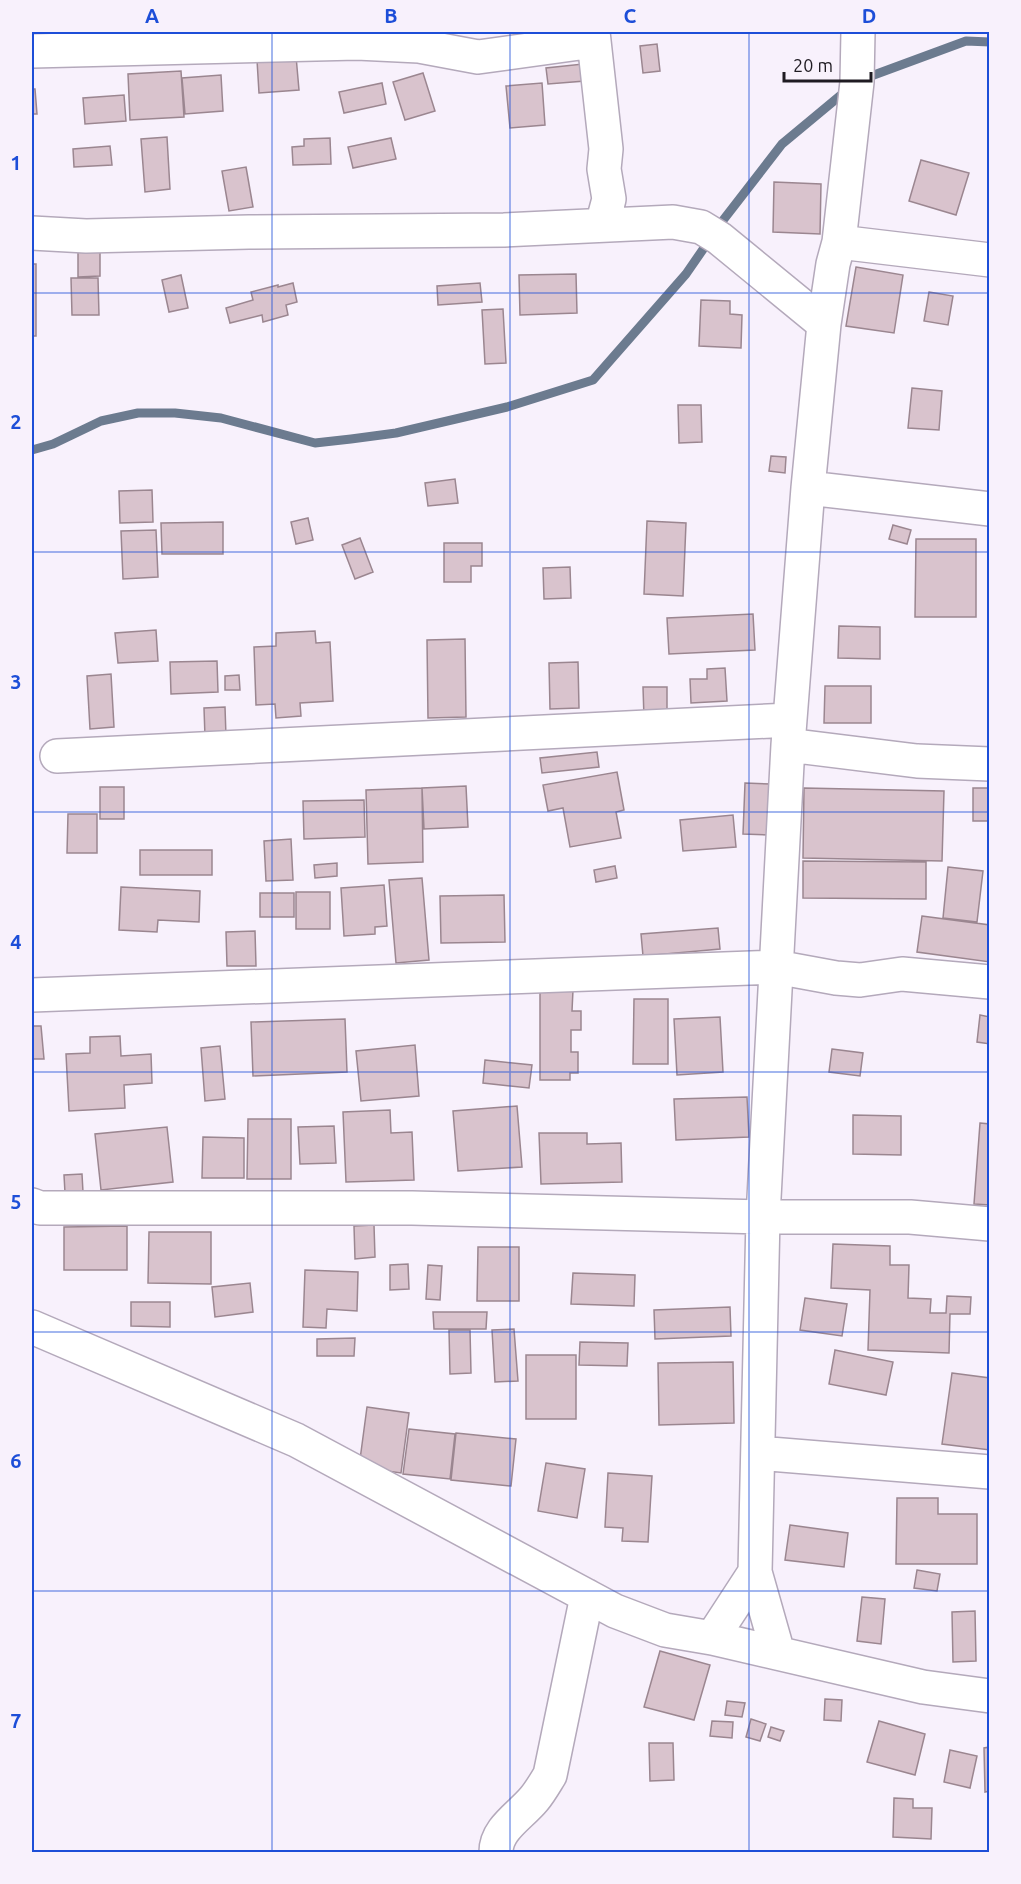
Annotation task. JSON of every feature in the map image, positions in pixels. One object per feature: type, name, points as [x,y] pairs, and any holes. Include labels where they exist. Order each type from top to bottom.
[{"type":"street","points":[[778,1653],[755,1572],[763,1217],[789,733],[808,488],[824,324],[833,264],[839,242],[857,82],[858,32]]},
{"type":"street","points":[[32,51],[357,43],[419,46],[478,57],[594,36],[606,149],[605,212]]},
{"type":"street","points":[[32,233],[86,236],[504,230],[605,212],[638,224],[673,222],[710,233],[824,324]]},
{"type":"street","points":[[839,242],[990,260]]},
{"type":"street","points":[[808,488],[990,510]]},
{"type":"street","points":[[57,756],[789,733],[917,761],[990,764]]},
{"type":"street","points":[[32,995],[776,967],[860,980],[902,974],[990,982]]},
{"type":"street","points":[[32,1205],[39,1208],[412,1208],[763,1217],[910,1217],[990,1224]]},
{"type":"street","points":[[32,1328],[296,1440],[615,1611],[665,1630],[712,1638],[923,1687],[990,1696]]},
{"type":"street","points":[[758,1453],[990,1472]]},
{"type":"street","points":[[712,1638],[755,1572]]},
{"type":"street","points":[[496,1852],[496,1842],[502,1832],[535,1798],[550,1774],[587,1596]]},
{"type":"building","points":[[657,44],[660,71],[643,73],[640,46]]},
{"type":"building","points":[[296,56],[299,90],[259,93],[257,60]]},
{"type":"building","points":[[583,64],[585,81],[548,84],[546,68]]},
{"type":"building","points":[[181,71],[184,117],[130,120],[128,74]]},
{"type":"building","points":[[423,73],[435,111],[405,120],[393,82]]},
{"type":"building","points":[[221,75],[223,111],[185,114],[182,78]]},
{"type":"building","points":[[382,83],[386,104],[344,113],[339,92]]},
{"type":"building","points":[[542,83],[545,125],[510,128],[506,86]]},
{"type":"building","points":[[32,89],[35,89],[37,114],[32,114]]},
{"type":"building","points":[[124,95],[126,121],[85,124],[83,98]]},
{"type":"building","points":[[167,137],[170,189],[145,192],[141,139]]},
{"type":"building","points":[[330,138],[331,164],[293,165],[292,147],[304,146],[304,139]]},
{"type":"building","points":[[391,138],[396,159],[353,168],[348,147]]},
{"type":"building","points":[[110,146],[112,165],[74,167],[73,149]]},
{"type":"building","points":[[921,160],[969,173],[956,215],[909,201]]},
{"type":"building","points":[[246,167],[253,207],[229,211],[222,171]]},
{"type":"building","points":[[774,182],[821,184],[820,234],[773,232]]},
{"type":"building","points":[[100,246],[100,276],[78,277],[78,247]]},
{"type":"building","points":[[32,264],[36,264],[36,336],[32,336]]},
{"type":"building","points":[[856,267],[903,275],[894,333],[846,326]]},
{"type":"building","points":[[576,274],[577,313],[520,315],[519,275]]},
{"type":"building","points":[[181,275],[188,308],[169,312],[162,280]]},
{"type":"building","points":[[71,278],[98,278],[99,315],[72,315]]},
{"type":"building","points":[[293,283],[297,302],[286,305],[288,315],[263,322],[262,315],[230,323],[226,308],[253,300],[251,292]]},
{"type":"building","points":[[480,283],[482,302],[438,305],[437,286]]},
{"type":"building","points":[[929,292],[953,296],[948,325],[924,321]]},
{"type":"building","points":[[701,300],[730,301],[730,314],[742,315],[741,348],[699,346]]},
{"type":"building","points":[[503,309],[506,363],[485,364],[482,310]]},
{"type":"building","points":[[912,388],[942,391],[939,430],[908,428]]},
{"type":"building","points":[[678,405],[701,405],[702,442],[679,443]]},
{"type":"building","points":[[771,456],[786,457],[785,473],[769,471]]},
{"type":"building","points":[[455,479],[458,503],[428,506],[425,483]]},
{"type":"building","points":[[152,490],[153,522],[120,523],[119,491]]},
{"type":"building","points":[[308,518],[313,540],[296,544],[291,522]]},
{"type":"building","points":[[647,521],[686,523],[683,596],[644,594]]},
{"type":"building","points":[[223,522],[223,554],[162,554],[161,523]]},
{"type":"building","points":[[893,525],[911,530],[907,544],[889,539]]},
{"type":"building","points":[[156,530],[158,577],[123,579],[121,531]]},
{"type":"building","points":[[360,538],[373,572],[355,579],[342,545]]},
{"type":"building","points":[[916,539],[976,539],[976,617],[915,617]]},
{"type":"building","points":[[444,543],[482,543],[482,566],[471,566],[471,582],[444,582]]},
{"type":"building","points":[[570,567],[571,598],[544,599],[543,568]]},
{"type":"building","points":[[753,614],[755,650],[669,654],[667,618]]},
{"type":"building","points":[[839,626],[880,627],[880,659],[838,658]]},
{"type":"building","points":[[156,630],[158,661],[118,663],[115,633]]},
{"type":"building","points":[[315,631],[316,643],[330,642],[333,701],[300,703],[301,716],[276,718],[275,704],[256,705],[254,647],[276,646],[276,633]]},
{"type":"building","points":[[465,639],[466,717],[428,718],[427,640]]},
{"type":"building","points":[[217,661],[218,692],[171,694],[170,662]]},
{"type":"building","points":[[578,662],[579,708],[550,709],[549,663]]},
{"type":"building","points":[[725,668],[727,701],[691,703],[690,679],[707,679],[707,669]]},
{"type":"building","points":[[111,674],[114,727],[90,729],[87,676]]},
{"type":"building","points":[[239,675],[240,690],[225,690],[225,676]]},
{"type":"building","points":[[825,686],[871,686],[871,723],[824,723]]},
{"type":"building","points":[[643,687],[667,687],[667,717],[644,718]]},
{"type":"building","points":[[225,707],[226,736],[205,737],[204,708]]},
{"type":"building","points":[[597,752],[599,767],[542,773],[540,758]]},
{"type":"building","points":[[617,772],[624,810],[616,812],[621,838],[570,847],[563,808],[548,811],[543,785]]},
{"type":"building","points":[[745,783],[771,784],[769,835],[743,834]]},
{"type":"building","points":[[466,786],[468,827],[424,829],[422,788]]},
{"type":"building","points":[[100,787],[124,787],[124,819],[100,819]]},
{"type":"building","points":[[422,788],[423,862],[368,864],[366,790]]},
{"type":"building","points":[[804,788],[944,791],[942,861],[803,858]]},
{"type":"building","points":[[973,788],[990,788],[990,821],[973,821]]},
{"type":"building","points":[[364,800],[365,837],[304,839],[303,801]]},
{"type":"building","points":[[68,814],[97,814],[97,853],[67,853]]},
{"type":"building","points":[[733,815],[736,847],[683,851],[680,820]]},
{"type":"building","points":[[291,839],[293,880],[266,881],[264,841]]},
{"type":"building","points":[[140,850],[212,850],[212,875],[140,875]]},
{"type":"building","points":[[803,861],[926,862],[926,899],[803,898]]},
{"type":"building","points":[[337,863],[337,876],[315,878],[314,865]]},
{"type":"building","points":[[615,866],[617,878],[596,882],[594,870]]},
{"type":"building","points":[[948,867],[983,871],[977,922],[943,918]]},
{"type":"building","points":[[422,878],[429,960],[396,963],[389,880]]},
{"type":"building","points":[[384,885],[387,926],[375,927],[375,934],[344,936],[341,888]]},
{"type":"building","points":[[121,887],[200,891],[199,922],[158,920],[157,932],[119,930]]},
{"type":"building","points":[[296,892],[330,892],[330,929],[296,929]]},
{"type":"building","points":[[260,893],[294,893],[294,917],[260,917]]},
{"type":"building","points":[[504,895],[505,942],[441,943],[440,896]]},
{"type":"building","points":[[922,916],[990,925],[990,962],[917,952]]},
{"type":"building","points":[[718,928],[720,949],[643,956],[641,934]]},
{"type":"building","points":[[255,931],[256,966],[227,966],[226,932]]},
{"type":"building","points":[[540,990],[573,990],[572,1011],[581,1011],[581,1030],[571,1030],[571,1052],[578,1052],[578,1073],[570,1073],[570,1080],[540,1080]]},
{"type":"building","points":[[634,999],[668,999],[668,1064],[633,1064]]},
{"type":"building","points":[[980,1015],[990,1017],[990,1044],[977,1042]]},
{"type":"building","points":[[720,1017],[723,1072],[677,1075],[674,1019]]},
{"type":"building","points":[[345,1019],[347,1072],[253,1076],[251,1022]]},
{"type":"building","points":[[32,1026],[41,1026],[44,1059],[32,1059]]},
{"type":"building","points":[[120,1036],[121,1056],[151,1054],[152,1083],[124,1085],[125,1108],[69,1111],[66,1054],[90,1053],[90,1037]]},
{"type":"building","points":[[415,1045],[419,1096],[361,1101],[356,1051]]},
{"type":"building","points":[[220,1046],[225,1099],[205,1101],[201,1048]]},
{"type":"building","points":[[832,1049],[863,1053],[860,1076],[829,1072]]},
{"type":"building","points":[[485,1060],[532,1065],[529,1088],[483,1083]]},
{"type":"building","points":[[747,1097],[749,1137],[676,1140],[674,1099]]},
{"type":"building","points":[[517,1106],[522,1167],[458,1171],[453,1111]]},
{"type":"building","points":[[390,1110],[391,1133],[412,1132],[414,1180],[346,1182],[343,1112]]},
{"type":"building","points":[[853,1115],[901,1116],[901,1155],[853,1154]]},
{"type":"building","points":[[248,1119],[291,1119],[291,1179],[247,1179]]},
{"type":"building","points":[[980,1123],[990,1124],[990,1205],[974,1204]]},
{"type":"building","points":[[334,1126],[336,1163],[300,1164],[298,1127]]},
{"type":"building","points":[[167,1127],[173,1182],[101,1190],[95,1134]]},
{"type":"building","points":[[539,1133],[587,1133],[587,1144],[621,1143],[622,1182],[541,1184]]},
{"type":"building","points":[[203,1137],[244,1138],[244,1178],[202,1178]]},
{"type":"building","points":[[82,1174],[83,1192],[65,1193],[64,1175]]},
{"type":"building","points":[[374,1225],[375,1257],[355,1259],[354,1226]]},
{"type":"building","points":[[127,1226],[127,1270],[64,1270],[64,1227]]},
{"type":"building","points":[[149,1232],[211,1232],[211,1284],[148,1283]]},
{"type":"building","points":[[833,1244],[890,1246],[890,1265],[909,1265],[908,1298],[931,1299],[930,1313],[946,1313],[947,1296],[971,1297],[970,1314],[950,1314],[949,1353],[868,1350],[870,1290],[831,1288]]},
{"type":"building","points":[[478,1247],[519,1247],[519,1301],[477,1301]]},
{"type":"building","points":[[408,1264],[409,1289],[390,1290],[390,1265]]},
{"type":"building","points":[[428,1265],[442,1266],[440,1300],[426,1299]]},
{"type":"building","points":[[305,1270],[358,1272],[357,1311],[327,1309],[326,1328],[303,1327]]},
{"type":"building","points":[[573,1273],[635,1275],[634,1306],[571,1304]]},
{"type":"building","points":[[250,1283],[253,1312],[215,1317],[212,1287]]},
{"type":"building","points":[[805,1298],[847,1304],[842,1336],[800,1330]]},
{"type":"building","points":[[131,1302],[170,1302],[170,1327],[131,1326]]},
{"type":"building","points":[[730,1307],[731,1336],[655,1339],[654,1310]]},
{"type":"building","points":[[433,1312],[487,1312],[486,1329],[434,1329]]},
{"type":"building","points":[[514,1329],[518,1381],[495,1382],[492,1330]]},
{"type":"building","points":[[449,1330],[470,1330],[471,1373],[450,1374]]},
{"type":"building","points":[[355,1338],[354,1356],[317,1356],[317,1339]]},
{"type":"building","points":[[580,1342],[628,1343],[627,1366],[579,1365]]},
{"type":"building","points":[[835,1350],[893,1362],[886,1395],[829,1384]]},
{"type":"building","points":[[526,1355],[576,1355],[576,1419],[526,1419]]},
{"type":"building","points":[[733,1362],[734,1423],[659,1425],[658,1363]]},
{"type":"building","points":[[952,1373],[990,1378],[990,1450],[942,1444]]},
{"type":"building","points":[[367,1407],[409,1413],[401,1473],[359,1467]]},
{"type":"building","points":[[409,1429],[455,1434],[450,1479],[403,1474]]},
{"type":"building","points":[[456,1433],[516,1439],[511,1486],[451,1480]]},
{"type":"building","points":[[546,1463],[585,1469],[577,1518],[538,1511]]},
{"type":"building","points":[[608,1473],[652,1476],[648,1542],[622,1541],[623,1528],[605,1527]]},
{"type":"building","points":[[897,1498],[938,1498],[938,1514],[977,1514],[977,1564],[896,1564]]},
{"type":"building","points":[[790,1525],[848,1533],[844,1567],[785,1560]]},
{"type":"building","points":[[917,1570],[940,1574],[937,1591],[914,1588]]},
{"type":"building","points":[[862,1597],[885,1599],[881,1644],[857,1641]]},
{"type":"building","points":[[975,1611],[976,1661],[953,1662],[952,1612]]},
{"type":"building","points":[[660,1651],[710,1665],[694,1720],[644,1707]]},
{"type":"building","points":[[825,1699],[842,1700],[841,1721],[824,1720]]},
{"type":"building","points":[[727,1701],[745,1703],[742,1717],[725,1715]]},
{"type":"building","points":[[751,1719],[766,1724],[760,1741],[746,1737]]},
{"type":"building","points":[[712,1721],[733,1722],[732,1738],[710,1736]]},
{"type":"building","points":[[879,1721],[925,1734],[915,1775],[867,1762]]},
{"type":"building","points":[[771,1727],[784,1731],[780,1741],[768,1737]]},
{"type":"building","points":[[649,1743],[673,1743],[674,1780],[650,1781]]},
{"type":"building","points":[[990,1747],[990,1791],[985,1792],[984,1748]]},
{"type":"building","points":[[950,1750],[977,1756],[970,1788],[944,1782]]},
{"type":"building","points":[[894,1798],[913,1799],[913,1808],[932,1808],[931,1839],[893,1837]]},
{"type":"waterway","points":[[863,79],[966,41],[990,42]]},
{"type":"waterway","points":[[32,450],[53,444],[101,421],[138,413],[175,413],[221,418],[315,443],[351,439],[396,433],[507,407],[593,380],[686,274],[724,219],[782,144],[847,90]]}]
